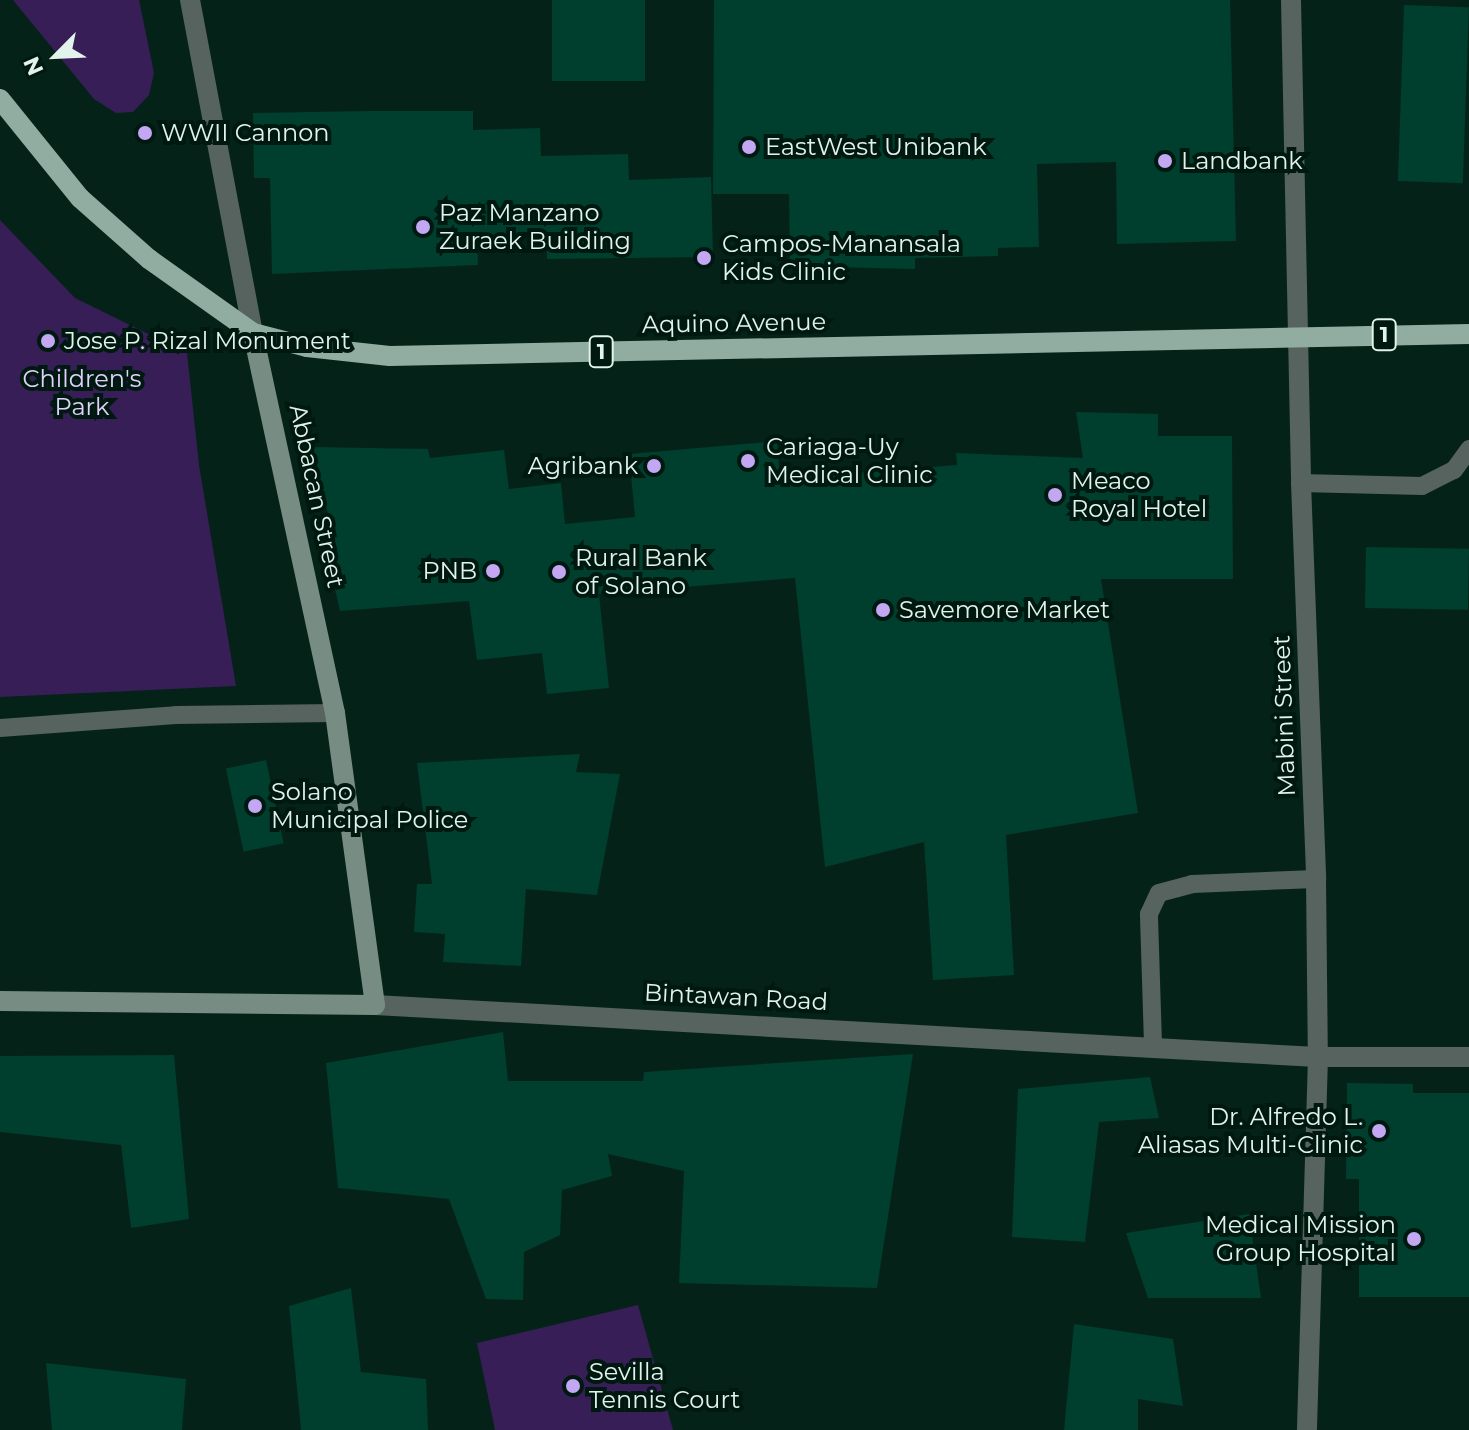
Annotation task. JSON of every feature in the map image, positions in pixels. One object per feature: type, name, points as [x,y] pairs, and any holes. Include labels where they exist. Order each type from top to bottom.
[{"type":"main road","name":"Aquino Avenue","points":[[0,99],[80,198],[149,259],[253,333],[307,347],[390,356],[1469,334]]},
{"type":"main road","name":"Abbacan Street","points":[[253,333],[335,713],[375,1005]]},
{"type":"main road","name":"Bintawan Road","points":[[0,1001],[375,1005]]},
{"type":"street","name":"Abbacan Street","points":[[190,0],[253,333]]},
{"type":"street","name":"Mabini Street","points":[[1291,0],[1301,483],[1316,879],[1318,1057],[1307,1430]]},
{"type":"street","name":"Bintawan Road","points":[[375,1005],[1153,1044],[1318,1057],[1469,1057]]},
{"type":"lane","points":[[1301,483],[1422,486],[1454,470],[1469,449]]},
{"type":"lane","points":[[0,728],[176,715],[335,713]]},
{"type":"lane","points":[[1153,1044],[1149,914],[1159,893],[1192,884],[1316,879]]},
{"type":"green space","points":[[13,0],[139,0],[154,73],[149,95],[133,112],[116,113],[94,99]]},
{"type":"green space","name":"Children's Park","points":[[0,220],[75,298],[187,353],[199,465],[236,686],[0,697]]},
{"type":"green space","name":"Sevilla Tennis Court","points":[[638,1305],[673,1430],[495,1430],[477,1343]]},
{"type":"building","points":[[552,0],[645,0],[645,81],[552,81]]},
{"type":"building","points":[[714,0],[1230,0],[1236,241],[1117,244],[1116,162],[1037,164],[1039,247],[998,248],[998,256],[915,258],[915,269],[790,266],[789,194],[713,194]]},
{"type":"building","points":[[1404,5],[1469,7],[1463,183],[1398,181]]},
{"type":"building","points":[[473,111],[473,130],[540,128],[541,156],[628,154],[629,180],[711,177],[713,257],[547,259],[546,235],[477,238],[478,265],[272,274],[270,178],[254,178],[253,113]]},
{"type":"building","points":[[1076,412],[1158,414],[1158,436],[1232,436],[1233,579],[1101,579],[1138,813],[1006,835],[1014,975],[933,980],[924,842],[825,867],[795,578],[599,594],[609,688],[547,694],[542,653],[477,660],[469,601],[340,611],[320,523],[329,519],[313,447],[428,449],[430,458],[504,450],[509,489],[561,483],[565,524],[635,517],[629,454],[777,441],[780,479],[957,465],[956,453],[1083,458]]},
{"type":"building","points":[[1366,547],[1469,549],[1468,610],[1365,608]]},
{"type":"building","points":[[580,754],[576,772],[620,774],[597,895],[526,889],[521,966],[443,962],[445,934],[414,932],[417,884],[432,884],[417,763]]},
{"type":"building","name":"Solano Municipal Police","points":[[266,760],[284,843],[244,852],[226,769]]},
{"type":"building","points":[[503,1032],[508,1081],[643,1081],[644,1072],[913,1054],[877,1288],[679,1283],[684,1171],[608,1154],[612,1176],[562,1190],[560,1235],[524,1252],[523,1300],[486,1299],[449,1199],[338,1188],[326,1063]]},
{"type":"building","points":[[174,1055],[189,1219],[131,1228],[121,1145],[0,1132],[0,1056]]},
{"type":"building","points":[[1150,1077],[1159,1118],[1099,1122],[1085,1242],[1012,1237],[1018,1089]]},
{"type":"building","name":"Medical Mission Group Hospital","points":[[1347,1083],[1413,1084],[1413,1093],[1469,1093],[1469,1297],[1359,1297],[1359,1179],[1346,1179]]},
{"type":"building","points":[[1249,1214],[1261,1298],[1148,1298],[1126,1233]]},
{"type":"building","points":[[351,1288],[361,1372],[426,1379],[428,1430],[301,1430],[289,1306]]},
{"type":"building","points":[[1074,1324],[1173,1339],[1183,1406],[1138,1399],[1138,1430],[1064,1430]]},
{"type":"building","points":[[46,1363],[186,1379],[182,1430],[52,1430]]},
{"type":"place","name":"WWII Cannon","points":[[145,133]]},
{"type":"place","name":"EastWest Unibank","points":[[749,147]]},
{"type":"place","name":"Landbank","points":[[1165,161]]},
{"type":"place","name":"Paz Manzano Zuraek Building","points":[[423,227]]},
{"type":"place","name":"Campos-Manansala Kids Clinic","points":[[704,258]]},
{"type":"place","name":"Jose P. Rizal Monument","points":[[48,341]]},
{"type":"place","name":"Cariaga-Uy Medical Clinic","points":[[748,461]]},
{"type":"place","name":"Agribank","points":[[654,466]]},
{"type":"place","name":"Meaco Royal Hotel","points":[[1055,495]]},
{"type":"place","name":"PNB","points":[[493,571]]},
{"type":"place","name":"Rural Bank of Solano","points":[[559,572]]},
{"type":"place","name":"Savemore Market","points":[[883,610]]},
{"type":"place","name":"Solano Municipal Police","points":[[255,806]]},
{"type":"place","name":"Dr. Alfredo L. Aliasas Multi-Clinic","points":[[1379,1131]]},
{"type":"place","name":"Medical Mission Group Hospital","points":[[1414,1239]]},
{"type":"place","name":"Sevilla Tennis Court","points":[[573,1386]]}]
